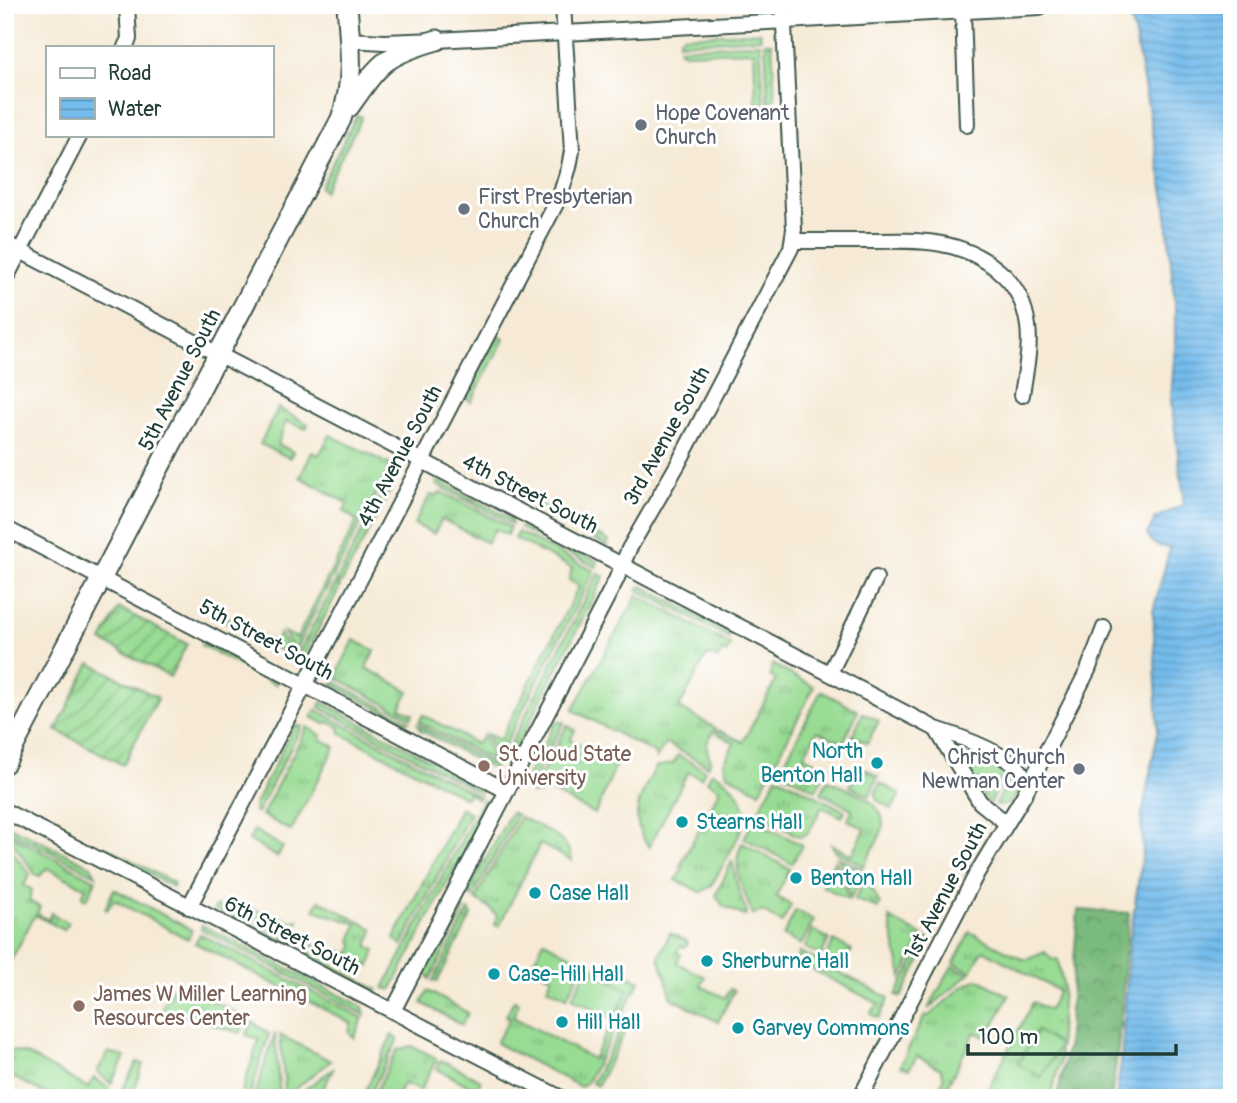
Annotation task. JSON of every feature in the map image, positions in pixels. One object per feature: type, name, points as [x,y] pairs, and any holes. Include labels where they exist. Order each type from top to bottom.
[{"type":"street","points":[[126,46],[129,39],[127,5]]},
{"type":"street","name":"5th Avenue South","points":[[5,763],[341,119],[349,95],[347,5]]},
{"type":"street","name":"4th Avenue South","points":[[189,907],[564,185],[572,150],[563,5]]},
{"type":"street","points":[[349,40],[437,40],[784,13],[963,11],[1040,7]]},
{"type":"street","points":[[963,11],[967,125]]},
{"type":"street","name":"3rd Avenue South","points":[[393,1011],[622,565],[685,452],[786,258],[794,229],[784,13]]},
{"type":"street","points":[[341,119],[388,58],[437,40]]},
{"type":"street","points":[[5,280],[79,136]]},
{"type":"street","points":[[792,241],[929,241],[956,246],[981,257],[1016,288],[1025,313],[1028,351],[1022,395]]},
{"type":"street","name":"4th Street South","points":[[5,243],[936,729],[956,735],[1011,762],[1021,771],[1029,785]]},
{"type":"street","name":"5th Street South","points":[[5,528],[507,790]]},
{"type":"street","points":[[830,673],[876,578]]},
{"type":"street","name":"1st Avenue South","points":[[860,1098],[977,873],[1029,785],[1088,670],[1104,628]]},
{"type":"street","points":[[936,729],[980,802],[1006,823]]},
{"type":"street","name":"6th Street South","points":[[5,811],[561,1098]]},
{"type":"green space","points":[[760,32],[761,38],[679,43],[683,36]]},
{"type":"green space","points":[[765,42],[772,43],[775,98],[768,104]]},
{"type":"green space","points":[[760,43],[764,103],[756,104],[754,51],[684,53],[679,48]]},
{"type":"green space","points":[[357,115],[362,117],[323,192],[320,187]]},
{"type":"green space","points":[[498,335],[504,339],[471,402],[466,398]]},
{"type":"green space","points":[[278,408],[308,424],[306,429],[286,421],[278,444],[293,452],[290,458],[260,444]]},
{"type":"green space","points":[[330,435],[391,465],[294,652],[284,632],[297,638],[357,521],[344,511],[347,503],[300,477],[312,452],[319,455]]},
{"type":"green space","points":[[438,480],[510,518],[512,524],[436,484]]},
{"type":"green space","points":[[385,486],[391,489],[341,584],[336,582]]},
{"type":"green space","points":[[442,492],[510,527],[507,535],[495,529],[487,543],[442,519],[434,534],[414,524],[430,495],[436,496]]},
{"type":"green space","points":[[534,501],[609,541],[607,546],[534,507]]},
{"type":"green space","points":[[526,525],[598,562],[596,567],[520,528]]},
{"type":"green space","points":[[518,532],[594,571],[501,752],[492,747],[487,734],[500,740],[579,586],[569,580],[572,568],[514,538]]},
{"type":"green space","points":[[598,573],[604,577],[507,766],[501,763]]},
{"type":"green space","points":[[335,584],[340,587],[303,659],[296,658]]},
{"type":"green space","points":[[642,586],[728,632],[729,638],[638,590]]},
{"type":"green space","points":[[637,595],[731,645],[726,653],[722,651],[718,659],[710,655],[706,657],[679,708],[716,728],[707,744],[711,759],[708,766],[666,743],[656,759],[654,753],[573,710]]},
{"type":"green space","points":[[119,608],[187,644],[170,677],[102,641]]},
{"type":"green space","points":[[217,612],[275,643],[280,633],[291,656],[216,616]]},
{"type":"green space","points":[[354,640],[375,651],[366,668],[409,691],[400,708],[413,714],[411,718],[335,677]]},
{"type":"green space","points":[[205,642],[277,680],[276,685],[201,645]]},
{"type":"green space","points":[[90,663],[158,698],[123,765],[56,730]]},
{"type":"green space","points":[[772,664],[814,687],[760,792],[727,774],[724,763],[734,743],[716,733],[718,730],[743,742],[776,680],[770,676]]},
{"type":"green space","points":[[333,681],[409,721],[405,723],[332,685]]},
{"type":"green space","points":[[821,691],[858,711],[843,743],[817,731],[804,756],[827,768],[816,790],[780,771]]},
{"type":"green space","points":[[322,702],[482,788],[481,793],[319,707]]},
{"type":"green space","points":[[316,710],[479,796],[478,799],[468,793],[466,798],[342,734],[340,727],[328,722],[325,724],[312,717]]},
{"type":"green space","points":[[863,713],[879,721],[867,743],[852,736]]},
{"type":"green space","points":[[423,715],[477,744],[484,735],[492,756],[490,759],[419,722]]},
{"type":"green space","points":[[556,722],[564,722],[533,780],[527,776]]},
{"type":"green space","points":[[418,725],[495,765],[493,769],[420,730]]},
{"type":"green space","points":[[567,725],[575,730],[570,740],[616,765],[595,814],[544,788],[540,794],[531,794]]},
{"type":"green space","points":[[294,726],[302,726],[257,813],[254,806]]},
{"type":"green space","points":[[307,727],[335,747],[291,831],[262,815]]},
{"type":"green space","points":[[955,738],[1008,768],[990,804],[951,740]]},
{"type":"green space","points":[[678,755],[705,770],[701,778],[688,772],[649,847],[638,826],[641,797],[656,767],[674,763]]},
{"type":"green space","points":[[859,766],[878,776],[869,796],[850,786]]},
{"type":"green space","points":[[1012,771],[1020,778],[1017,794],[1007,804],[996,805]]},
{"type":"green space","points":[[712,772],[735,790],[743,803],[745,818],[736,842],[711,886],[701,892],[676,880],[683,867],[680,866],[720,789],[707,781]]},
{"type":"green space","points":[[777,776],[845,811],[842,817],[822,807],[808,833],[800,837],[757,814]]},
{"type":"green space","points":[[828,780],[872,802],[882,817],[882,831],[864,866],[835,851],[831,844],[852,855],[865,829],[848,820],[852,809],[821,793]]},
{"type":"green space","points":[[880,783],[900,794],[892,809],[877,800],[875,794]]},
{"type":"green space","points":[[483,799],[488,802],[480,820],[391,990],[384,988]]},
{"type":"green space","points":[[461,807],[470,813],[402,945],[394,939]]},
{"type":"green space","points":[[511,812],[517,815],[472,897],[468,892]]},
{"type":"green space","points":[[520,817],[560,839],[566,845],[572,861],[540,844],[499,926],[495,925],[497,916],[491,909],[475,899]]},
{"type":"green space","points":[[754,820],[802,845],[792,864],[744,838]]},
{"type":"green space","points":[[5,824],[91,866],[96,875],[5,829]]},
{"type":"green space","points":[[254,830],[283,847],[277,857],[249,840]]},
{"type":"green space","points":[[5,832],[96,880],[87,899],[82,896],[86,888],[47,868],[40,876],[35,874]]},
{"type":"green space","points":[[5,842],[30,874],[24,885],[32,890],[29,901],[40,907],[37,913],[48,920],[51,913],[68,923],[64,930],[35,915],[10,962],[5,961]]},
{"type":"green space","points":[[742,843],[790,869],[776,896],[791,905],[782,923],[762,911],[753,915],[738,870],[737,861]]},
{"type":"green space","points":[[108,848],[174,883],[173,887],[106,852]]},
{"type":"green space","points":[[838,857],[865,871],[851,898],[846,882],[849,875],[843,872]]},
{"type":"green space","points":[[835,859],[840,873],[838,878],[843,883],[849,900],[822,886]]},
{"type":"green space","points":[[732,861],[747,913],[745,916],[723,906],[716,895]]},
{"type":"green space","points":[[864,880],[868,880],[880,905],[878,908],[855,900]]},
{"type":"green space","points":[[114,889],[192,930],[188,939],[114,900],[107,910],[105,909]]},
{"type":"green space","points":[[319,900],[373,929],[368,947],[375,950],[370,966],[310,947],[316,944],[350,954],[354,946],[351,941],[357,924],[314,910]]},
{"type":"green space","points":[[240,905],[292,921],[299,920],[292,940],[237,910]]},
{"type":"green space","points":[[216,906],[292,944],[287,946],[217,911],[214,909]]},
{"type":"green space","points":[[459,909],[465,909],[430,979],[425,972]]},
{"type":"green space","points":[[469,910],[472,915],[437,982],[433,981]]},
{"type":"green space","points":[[796,910],[814,920],[801,945],[783,936]]},
{"type":"green space","points":[[1078,910],[1129,913],[1118,1048],[1111,1098],[1057,1098],[1067,1048]]},
{"type":"green space","points":[[889,918],[923,936],[902,977]]},
{"type":"green space","points":[[202,925],[363,1007],[365,1015],[201,929]]},
{"type":"green space","points":[[813,930],[829,939],[821,956],[805,947]]},
{"type":"green space","points":[[970,932],[1022,959],[1045,952],[1051,959],[1058,960],[1063,985],[1059,1050],[1061,1058],[1050,1098],[983,1098],[1033,1002],[1049,1010],[1059,991],[983,950],[971,972],[954,963]]},
{"type":"green space","points":[[670,933],[688,942],[685,948],[680,946],[677,952],[681,954],[677,963],[705,977],[701,986],[725,998],[730,989],[734,991],[718,1022],[672,998],[659,957]]},
{"type":"green space","points":[[200,934],[363,1018],[354,1038],[349,1033],[351,1023],[195,943]]},
{"type":"green space","points":[[926,938],[931,940],[901,997],[896,995]]},
{"type":"green space","points":[[544,941],[585,962],[567,997],[547,988],[552,977],[530,967]]},
{"type":"green space","points":[[834,941],[852,950],[843,967],[825,958]]},
{"type":"green space","points":[[307,951],[378,990],[376,993],[308,958]]},
{"type":"green space","points":[[800,952],[889,998],[879,1018],[871,1012],[879,1004],[796,961]]},
{"type":"green space","points":[[585,962],[617,980],[622,972],[640,981],[618,1022],[614,1019],[628,990],[583,967]]},
{"type":"green space","points":[[952,966],[969,974],[928,1009]]},
{"type":"green space","points":[[587,969],[628,990],[614,1019],[572,998]]},
{"type":"green space","points":[[978,979],[1009,996],[987,1038],[975,1032],[943,1094],[938,1090],[944,1078],[941,1069],[917,1056],[909,1069],[900,1066],[925,1015],[929,1016],[962,987]]},
{"type":"green space","points":[[174,986],[183,991],[185,986],[247,1019],[240,1033],[161,1009]]},
{"type":"green space","points":[[428,991],[468,1013],[462,1025],[422,1003]]},
{"type":"green space","points":[[514,1000],[519,1003],[513,1017],[593,1059],[610,1027],[615,1029],[587,1082],[581,1087],[496,1043],[510,1018],[506,1016]]},
{"type":"green space","points":[[253,1022],[269,1034],[249,1098],[240,1098],[259,1039],[246,1035]]},
{"type":"green space","points":[[620,1031],[624,1034],[597,1086],[592,1083]]},
{"type":"green space","points":[[1037,1031],[1060,1045],[1041,1077],[1018,1064]]},
{"type":"green space","points":[[275,1033],[280,1098],[254,1098]]},
{"type":"green space","points":[[280,1035],[331,1061],[291,1092],[285,1091]]},
{"type":"green space","points":[[392,1035],[398,1039],[368,1098],[362,1098]]},
{"type":"green space","points":[[411,1046],[435,1057],[438,1062],[434,1064],[420,1091],[404,1083],[396,1098],[385,1098],[375,1093],[397,1050]]},
{"type":"green space","points":[[5,1049],[26,1054],[88,1088],[94,1078],[109,1088],[104,1098],[53,1098],[5,1073]]},
{"type":"green space","points":[[108,1052],[125,1057],[111,1084],[97,1072]]},
{"type":"green space","points":[[441,1060],[481,1080],[477,1090],[437,1069]]},
{"type":"green space","points":[[137,1062],[143,1064],[134,1091],[154,1098],[129,1098],[121,1092]]},
{"type":"green space","points":[[334,1068],[318,1098],[294,1098],[294,1097]]},
{"type":"water","points":[[1125,5],[1232,5],[1232,1098],[1116,1098],[1129,945],[1143,849],[1141,820],[1158,731],[1153,611],[1170,548],[1156,545],[1147,534],[1156,518],[1183,505],[1171,400],[1175,310],[1166,205],[1134,31]]},
{"type":"place","name":"Hope Covenant Church","points":[[641,125]]},
{"type":"place","name":"First Presbyterian Church","points":[[464,209]]},
{"type":"place","name":"North Benton Hall","points":[[877,763]]},
{"type":"place","name":"St. Cloud State University","points":[[484,766]]},
{"type":"place","name":"Christ Church Newman Center","points":[[1079,769]]},
{"type":"place","name":"Stearns Hall","points":[[682,822]]},
{"type":"place","name":"Benton Hall","points":[[796,878]]},
{"type":"place","name":"Case Hall","points":[[535,893]]},
{"type":"place","name":"Sherburne Hall","points":[[707,961]]},
{"type":"place","name":"Case-Hill Hall","points":[[494,974]]},
{"type":"place","name":"James W Miller Learning Resources Center","points":[[79,1006]]},
{"type":"place","name":"Hill Hall","points":[[562,1022]]},
{"type":"place","name":"Garvey Commons","points":[[738,1028]]}]
